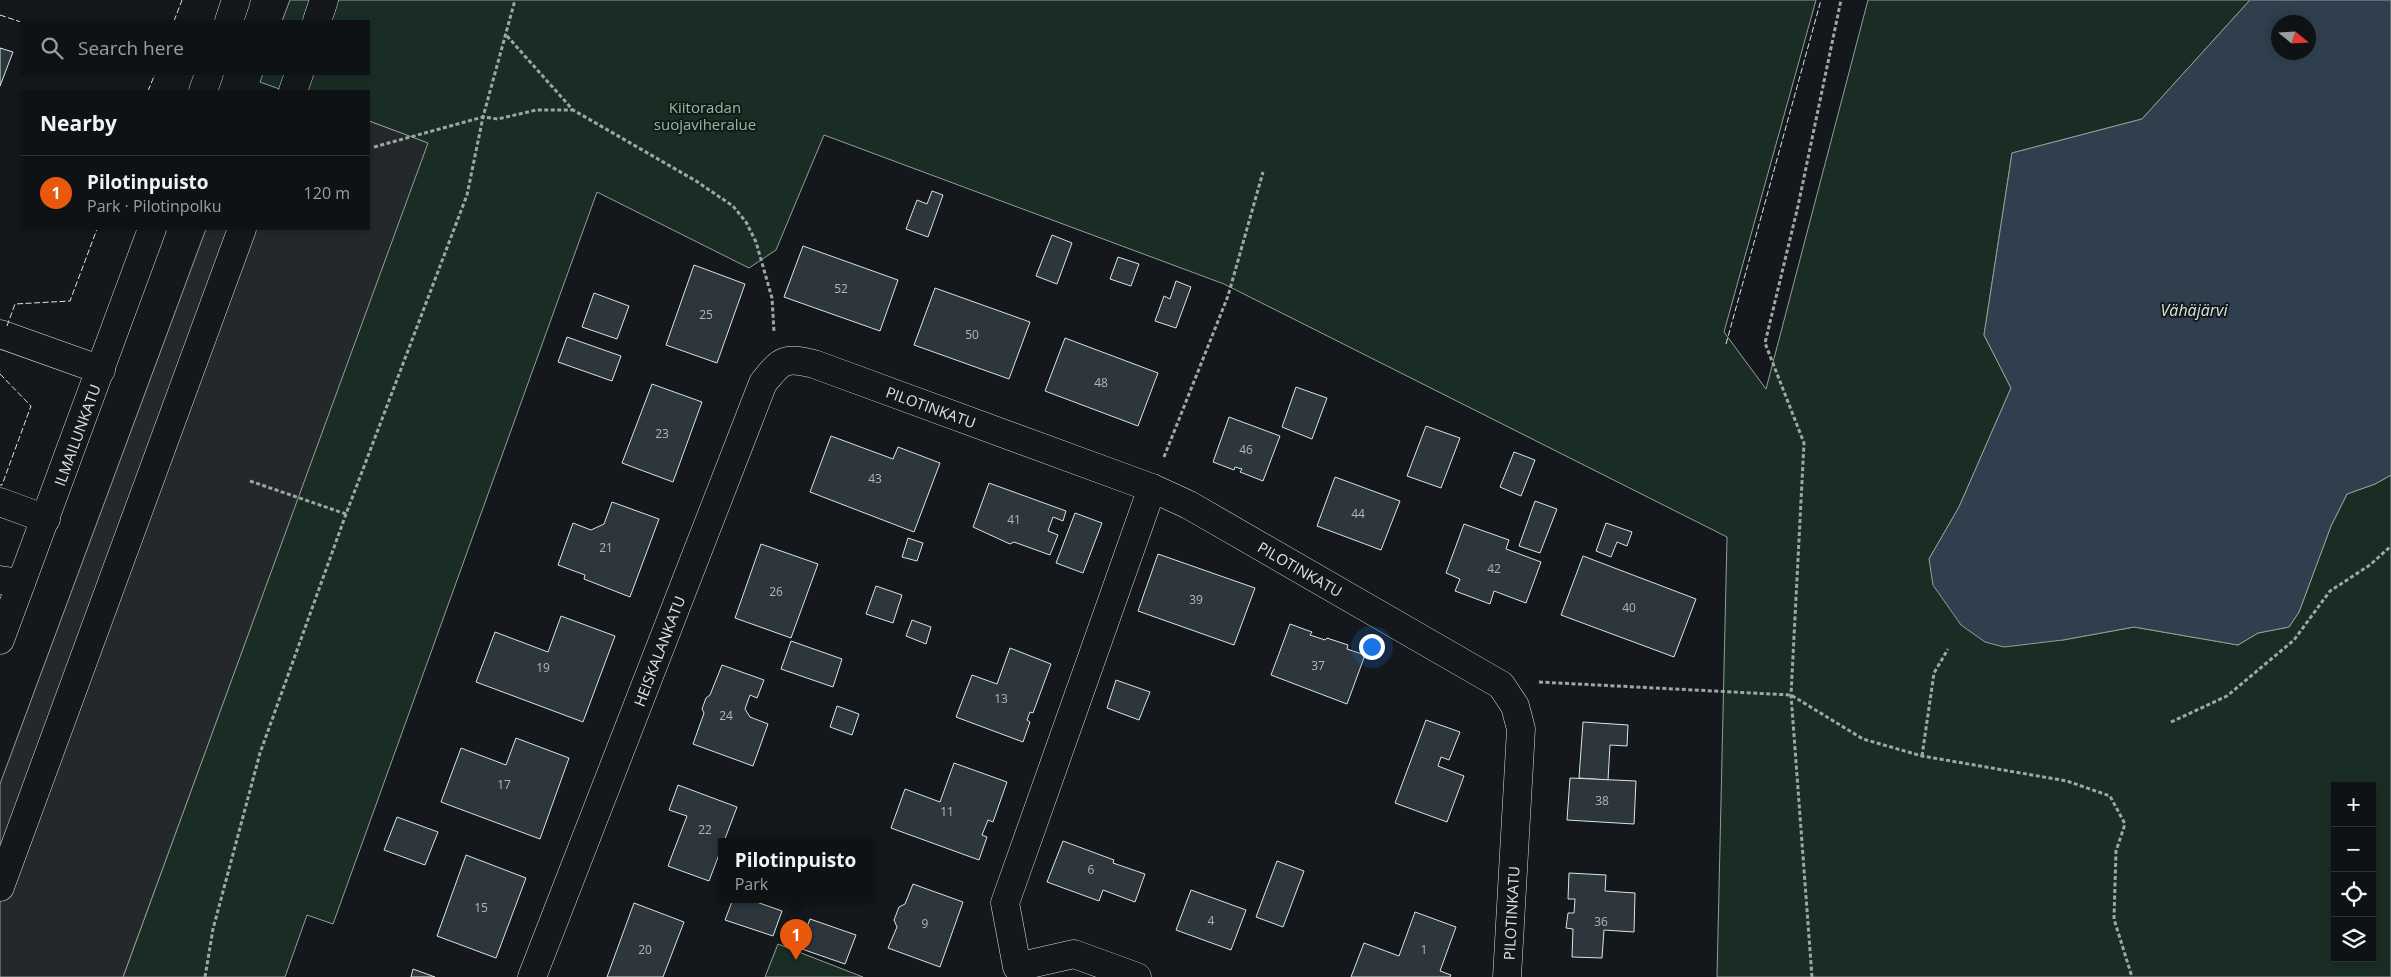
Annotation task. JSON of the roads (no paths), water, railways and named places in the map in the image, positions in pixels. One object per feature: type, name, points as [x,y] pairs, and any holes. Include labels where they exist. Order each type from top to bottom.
[{"type":"street","points":[[228,20],[236,0]]},
{"type":"street","points":[[317,20],[324,0]]},
{"type":"street","points":[[203,90],[209,75]]},
{"type":"street","points":[[293,90],[299,75]]},
{"type":"street","name":"ILMAILUNKATU","points":[[0,640],[11,581],[46,519],[152,230]]},
{"type":"street","points":[[0,887],[242,230]]},
{"type":"street","points":[[0,334],[101,370]]},
{"type":"street","name":"HEISKALANKATU","points":[[532,977],[763,383],[777,365],[792,359],[814,364]]},
{"type":"street","name":"PILOTINKATU","points":[[814,364],[1156,477],[1189,505],[1501,684],[1515,706],[1521,729],[1507,977]]},
{"type":"street","points":[[1137,977],[1074,954],[1017,967],[1005,903],[1156,477]]},
{"type":"street","points":[[0,502],[46,519]]},
{"type":"water","name":"Vähäjärvi","points":[[2250,0],[2391,0],[2391,475],[2375,484],[2347,494],[2331,526],[2299,612],[2289,627],[2258,633],[2238,645],[2134,627],[2063,640],[2004,647],[1985,642],[1961,625],[1933,585],[1929,559],[1959,507],[2011,388],[1984,335],[2012,153],[2142,119]]},
{"type":"place","name":"Pilotinpuisto","points":[[796,960]]},
{"type":"park label","name":"Kiitoradan suojaviheralue","points":[[705,116]]}]
